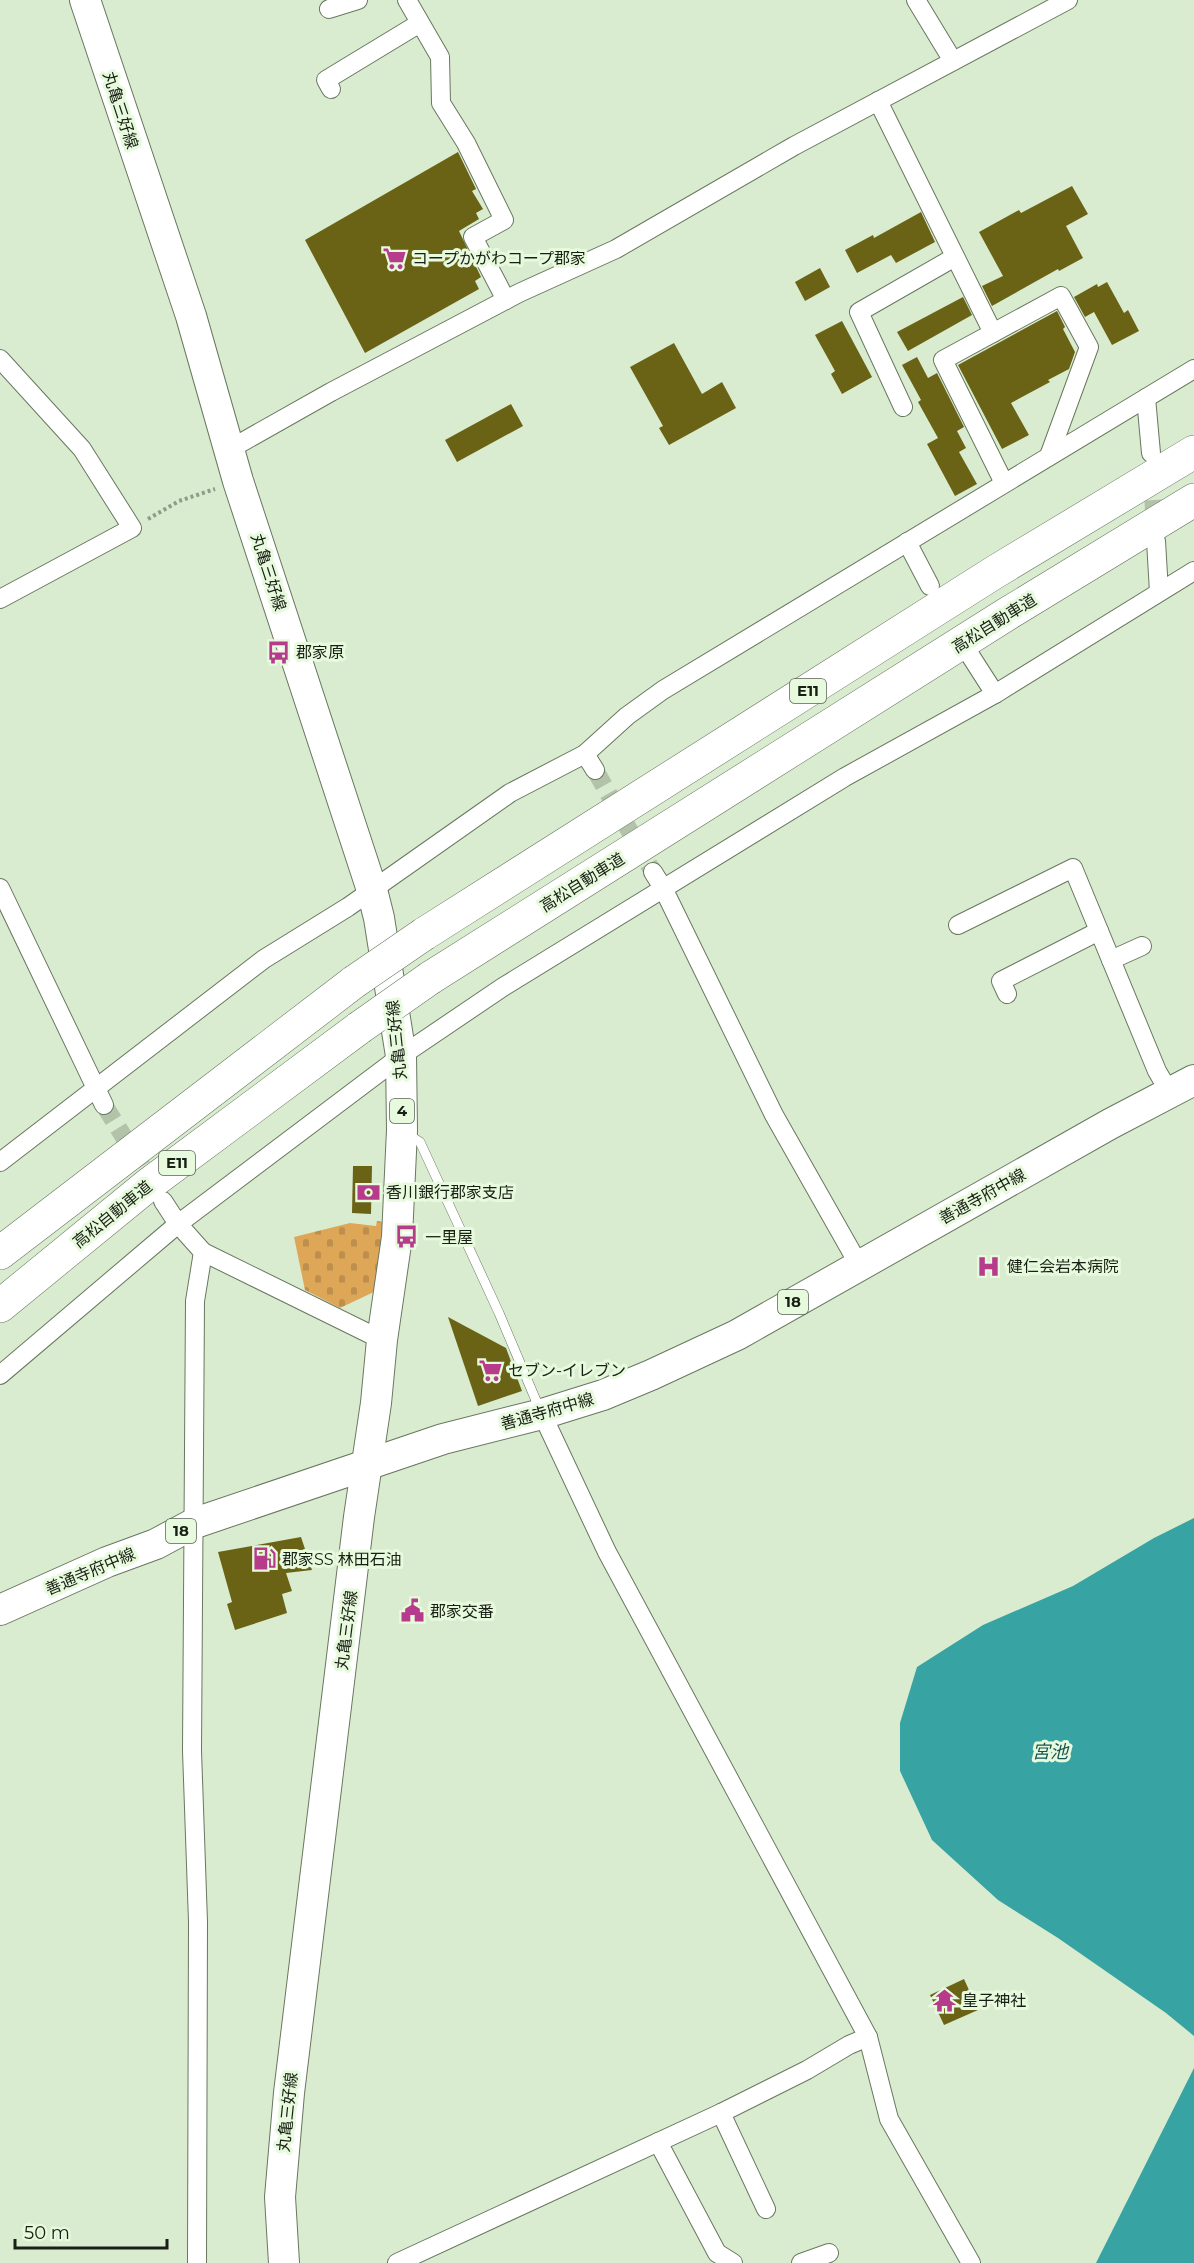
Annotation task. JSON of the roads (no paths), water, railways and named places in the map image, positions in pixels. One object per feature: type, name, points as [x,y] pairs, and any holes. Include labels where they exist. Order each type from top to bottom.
[{"type":"highway","name":"E11","points":[[0,1253],[354,982],[424,934],[995,572],[1194,452]]},
{"type":"highway","name":"高松自動車道","points":[[0,1306],[148,1185],[429,978],[1194,500]]},
{"type":"main road","name":"丸亀三好線","points":[[85,0],[191,316],[238,481],[372,890],[379,918],[401,1056],[402,1130],[397,1237],[382,1340],[289,2093],[280,2197],[284,2263]]},
{"type":"main road","name":"善通寺府中線","points":[[0,1610],[107,1562],[156,1544],[195,1523],[443,1438],[542,1414],[603,1395],[694,1356],[737,1335],[1110,1124],[1182,1087]]},
{"type":"street","points":[[329,9],[358,0]]},
{"type":"street","points":[[407,0],[440,57],[441,103],[466,143],[504,220],[473,237],[506,300]]},
{"type":"street","points":[[916,0],[953,60]]},
{"type":"street","points":[[230,449],[506,300],[616,249],[794,146],[1068,0]]},
{"type":"street","points":[[331,89],[326,80],[420,23]]},
{"type":"street","points":[[878,101],[993,333]]},
{"type":"street","points":[[903,407],[859,312],[955,257]]},
{"type":"street","points":[[1004,483],[943,360],[1061,296],[1089,347],[1049,456]]},
{"type":"street","points":[[0,359],[82,449],[132,528],[0,599]]},
{"type":"street","points":[[0,1162],[264,959],[337,915],[510,793],[585,754],[627,716],[663,690],[1194,369]]},
{"type":"street","points":[[1146,398],[1151,453]]},
{"type":"street","points":[[1156,541],[1159,592]]},
{"type":"street","points":[[907,542],[930,586]]},
{"type":"street","points":[[0,1375],[178,1224],[401,1056],[658,880],[995,694],[1194,571]]},
{"type":"street","points":[[970,655],[995,694]]},
{"type":"street","points":[[585,754],[595,770]]},
{"type":"street","points":[[958,925],[1073,868],[1157,1071],[1182,1087]]},
{"type":"street","points":[[658,880],[774,1115],[858,1265]]},
{"type":"street","points":[[0,888],[104,1105]]},
{"type":"street","points":[[1007,994],[1002,981],[1099,931]]},
{"type":"street","points":[[1111,960],[1142,946]]},
{"type":"street","points":[[163,1202],[178,1224],[203,1252],[382,1340]]},
{"type":"street","points":[[197,2263],[198,1922],[192,1751],[195,1301],[203,1252]]},
{"type":"street","points":[[542,1414],[608,1552],[868,2037],[889,2119],[971,2263]]},
{"type":"street","points":[[398,2263],[721,2113],[868,2037]]},
{"type":"street","points":[[721,2113],[766,2210]]},
{"type":"street","points":[[658,2142],[717,2253],[733,2263]]},
{"type":"street","points":[[801,2263],[829,2253]]},
{"type":"lane","points":[[402,1130],[420,1142],[494,1302],[542,1414]]},
{"type":"water","name":"宮池","points":[[1194,1518],[1194,2036],[1166,2013],[1058,1938],[998,1900],[932,1840],[900,1771],[900,1723],[917,1667],[983,1625],[1073,1586],[1154,1538]]},
{"type":"water","points":[[1194,2068],[1194,2263],[1096,2263]]},
{"type":"tunnel","points":[[1152,473],[1155,529]]},
{"type":"tunnel","points":[[595,770],[653,872]]},
{"type":"tunnel","points":[[104,1105],[155,1187]]},
{"type":"place","name":"コープかがわコープ郡家","points":[[394,258]]},
{"type":"place","name":"郡家原","points":[[278,652]]},
{"type":"place","name":"香川銀行郡家支店","points":[[368,1192]]},
{"type":"place","name":"一里屋","points":[[407,1237]]},
{"type":"place","name":"健仁会岩本病院","points":[[989,1266]]},
{"type":"place","name":"セブン-イレブン","points":[[490,1370]]},
{"type":"place","name":"郡家SS 林田石油","points":[[264,1559]]},
{"type":"place","name":"郡家交番","points":[[412,1611]]},
{"type":"place","name":"皇子神社","points":[[944,2000]]}]
